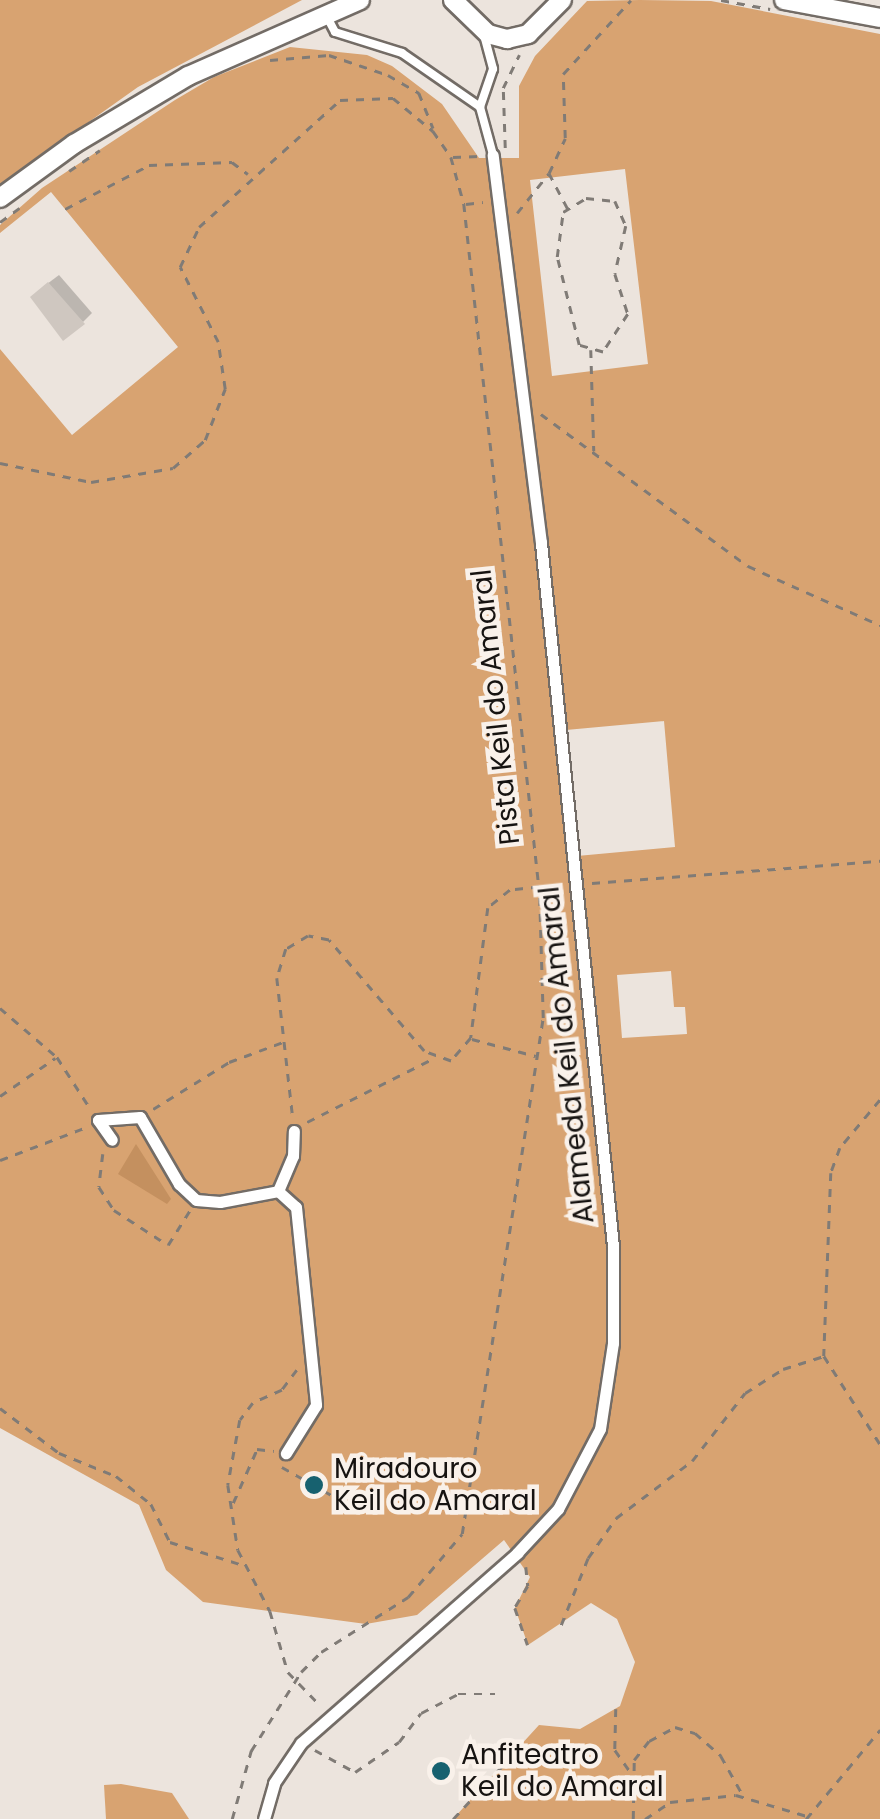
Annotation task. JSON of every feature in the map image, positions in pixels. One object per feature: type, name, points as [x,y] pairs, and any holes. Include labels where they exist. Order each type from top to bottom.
[{"type":"street","points":[[0,198],[158,93],[360,0]]},
{"type":"street","points":[[453,0],[497,38],[518,38],[544,9],[562,0]]},
{"type":"street","points":[[468,0],[477,23]]},
{"type":"street","points":[[784,0],[880,18]]},
{"type":"street","name":"Alameda Keil do Amaral","points":[[264,1819],[274,1783],[301,1743],[516,1553],[558,1509],[584,1468],[600,1429],[613,1343],[613,1246],[526,406],[499,199],[499,155]]},
{"type":"street","points":[[98,1120],[140,1117],[179,1184],[196,1200],[278,1191],[296,1207],[316,1405],[286,1453]]},
{"type":"street","points":[[98,1120],[112,1140]]},
{"type":"street","points":[[278,1191],[293,1156],[294,1131]]},
{"type":"lane","points":[[326,15],[336,32],[402,53],[480,107],[499,155]]},
{"type":"lane","points":[[477,23],[494,56],[480,107]]},
{"type":"path","points":[[503,230],[549,173],[565,138],[563,74],[631,0]]},
{"type":"path","points":[[499,155],[506,74],[528,48]]},
{"type":"path","name":"Pista Keil do Amaral","points":[[232,1819],[251,1751],[321,1652],[408,1597],[462,1534],[543,1018],[539,887],[510,574],[464,204],[451,157],[433,131],[430,108],[419,93],[351,60],[302,54],[253,66]]},
{"type":"path","points":[[0,462],[47,476],[124,481],[173,468],[205,440],[219,413],[224,372],[218,342],[180,268],[199,227],[250,175],[323,112],[360,95],[408,105],[433,131]]},
{"type":"path","points":[[64,174],[111,144]]},
{"type":"path","points":[[65,209],[150,165],[232,162],[250,175]]},
{"type":"path","points":[[549,173],[568,210],[556,257],[567,317],[579,345],[603,352],[628,314],[615,274],[626,226],[615,201],[586,198],[568,210]]},
{"type":"path","points":[[464,204],[499,199]]},
{"type":"path","points":[[0,222],[24,204]]},
{"type":"path","points":[[591,348],[598,405],[594,453]]},
{"type":"path","points":[[526,406],[748,566],[880,624]]},
{"type":"path","points":[[434,1058],[338,946],[318,936],[297,940],[279,963],[294,1131],[434,1058],[450,1061],[471,1038],[488,908],[510,890],[880,860]]},
{"type":"path","points":[[0,1008],[57,1057],[98,1120],[72,1137],[0,1160]]},
{"type":"path","points":[[471,1038],[537,1056]]},
{"type":"path","points":[[140,1117],[229,1062],[284,1042]]},
{"type":"path","points":[[0,1096],[57,1057]]},
{"type":"path","points":[[880,1100],[840,1148],[832,1173],[824,1356],[880,1444]]},
{"type":"path","points":[[112,1140],[98,1173],[114,1210],[168,1245],[196,1200]]},
{"type":"path","points":[[561,1626],[588,1558],[616,1518],[692,1461],[745,1393],[783,1369],[824,1356]]},
{"type":"path","points":[[313,1365],[297,1370],[282,1390],[253,1403],[240,1420],[229,1462],[232,1510],[245,1566],[270,1611],[296,1685],[331,1714]]},
{"type":"path","points":[[0,1408],[59,1453],[116,1476],[151,1504],[170,1542],[245,1566]]},
{"type":"path","points":[[232,1510],[257,1449]]},
{"type":"path","points":[[288,1470],[342,1501],[349,1490],[367,1500]]},
{"type":"path","points":[[516,1553],[530,1578],[515,1608],[528,1646]]},
{"type":"path","points":[[301,1743],[356,1772],[399,1742],[421,1713],[458,1694],[495,1694]]},
{"type":"path","points":[[616,1710],[615,1750],[634,1776]]},
{"type":"path","points":[[633,1819],[634,1760],[649,1741],[674,1727],[695,1733],[721,1756],[744,1796]]},
{"type":"path","points":[[645,1819],[670,1802],[744,1796],[807,1818],[880,1730]]},
{"type":"path","points":[[453,1819],[520,1746]]},
{"type":"shaded area","points":[[0,0],[302,0],[138,87],[0,185]]},
{"type":"shaded area","points":[[587,1],[711,1],[880,34],[880,1819],[453,1819],[539,1725],[580,1729],[620,1706],[635,1662],[617,1619],[591,1603],[528,1645],[515,1608],[530,1577],[504,1540],[417,1615],[366,1624],[203,1602],[166,1570],[139,1505],[0,1428],[0,349],[72,435],[178,347],[51,192],[0,233],[0,225],[42,188],[175,100],[214,77],[290,47],[367,55],[392,66],[442,104],[479,158],[519,158],[519,86],[535,56]],"holes":[[[625,169],[648,364],[552,376],[530,180]],[[664,721],[675,847],[577,856],[566,730]],[[671,971],[674,1007],[685,1007],[687,1034],[622,1038],[617,975]]]},
{"type":"shaded area","points":[[136,1144],[171,1199],[167,1204],[118,1174]]},
{"type":"shaded area","points":[[104,1785],[172,1793],[189,1819],[106,1819]]},
{"type":"building","points":[[48,282],[85,324],[63,341],[30,297]]},
{"type":"place","name":"Miradouro Keil do Amaral","points":[[314,1485]]},
{"type":"place","name":"Anfiteatro Keil do Amaral","points":[[441,1771]]}]
